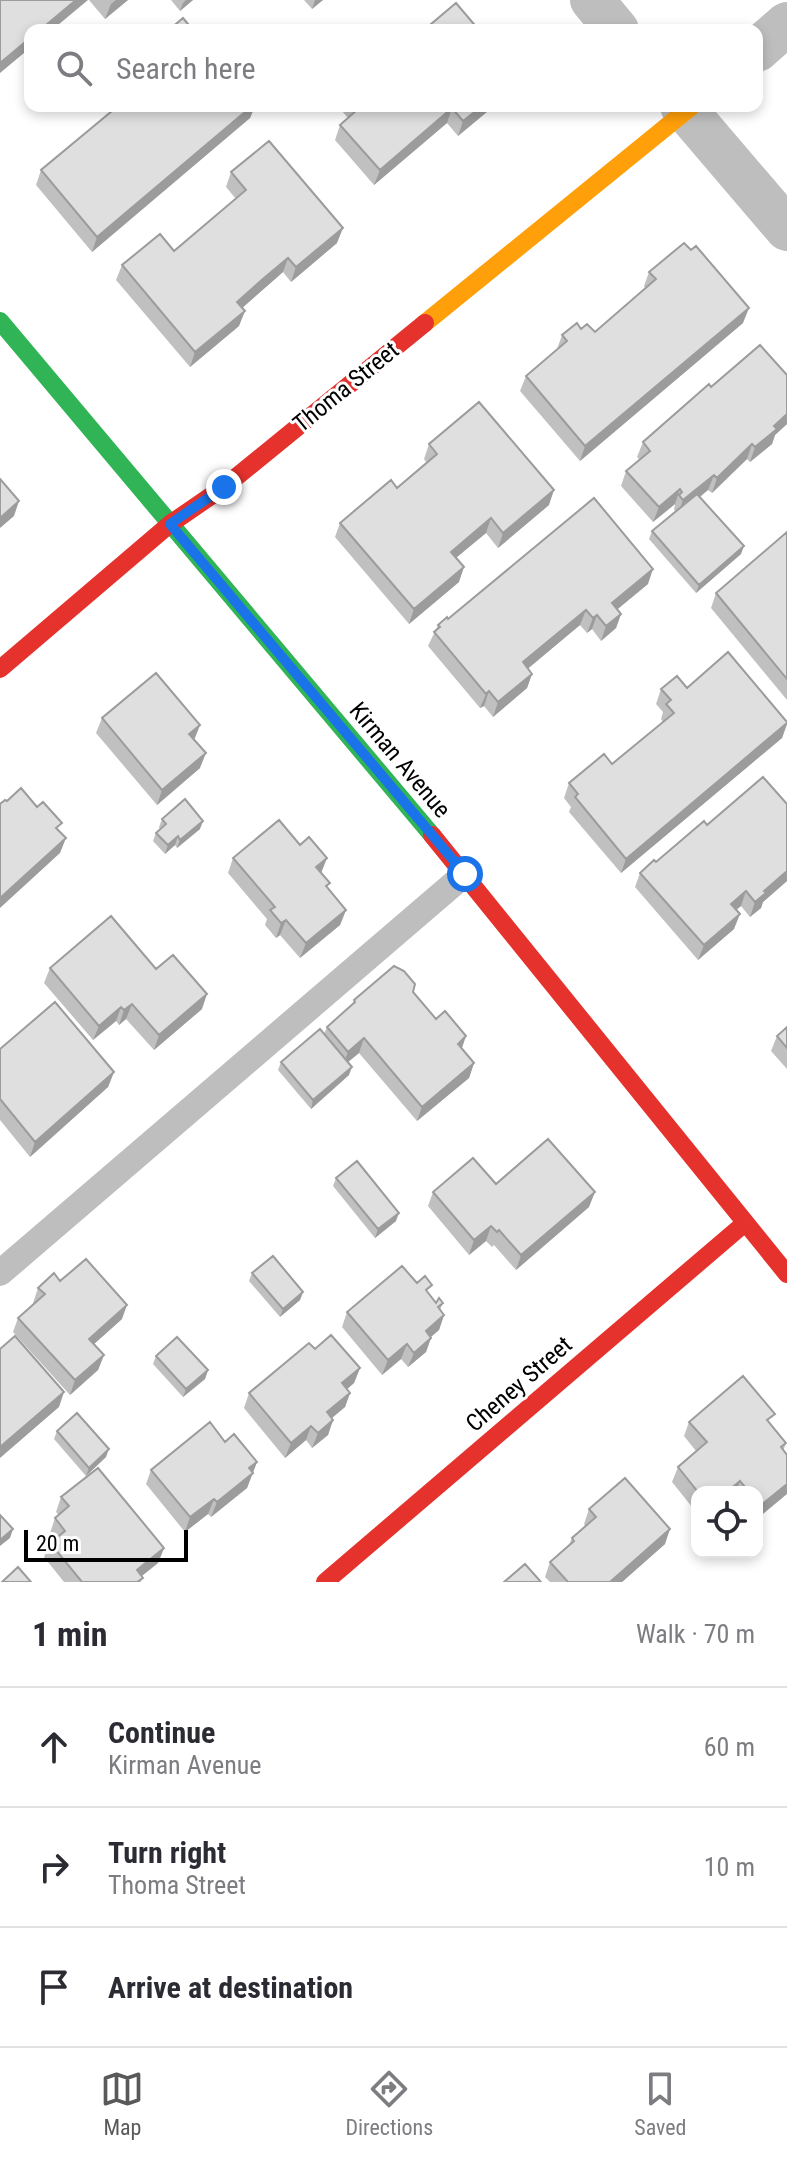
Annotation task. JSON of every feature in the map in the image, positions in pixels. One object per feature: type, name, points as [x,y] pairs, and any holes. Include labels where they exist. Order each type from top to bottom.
[{"type":"street","points":[[592,0],[612,24]]},
{"type":"street","points":[[763,45],[787,24]]},
{"type":"street","name":"Thoma Street","points":[[0,669],[112,571],[170,524],[224,487],[682,112]]},
{"type":"street","points":[[690,112],[787,229]]},
{"type":"street","name":"Kirman Avenue","points":[[0,321],[465,874],[787,1274]]},
{"type":"street","name":"Cheney Street","points":[[325,1582],[745,1223]]},
{"type":"lane","points":[[0,1273],[465,874]]},
{"type":"building","points":[[0,0],[76,0],[47,24],[24,24],[24,43],[0,63]]},
{"type":"building","points":[[456,3],[474,24],[431,24]]},
{"type":"building","points":[[111,112],[245,112],[97,237],[41,170]]},
{"type":"building","points":[[355,112],[447,112],[380,170],[340,125]]},
{"type":"building","points":[[455,112],[474,112],[463,121]]},
{"type":"building","points":[[269,141],[343,228],[296,267],[288,258],[264,278],[237,302],[245,311],[195,352],[122,265],[160,234],[174,251],[246,190],[231,172]]},
{"type":"building","points":[[684,243],[691,250],[696,246],[749,308],[585,446],[526,376],[567,341],[562,335],[577,323],[581,329],[587,324],[595,332],[656,279],[649,272]]},
{"type":"building","points":[[760,345],[787,375],[787,414],[774,426],[777,429],[755,447],[752,444],[717,478],[714,475],[683,500],[679,495],[682,492],[680,489],[659,507],[626,471],[650,451],[643,442],[709,384],[711,387]]},
{"type":"building","points":[[479,402],[554,490],[503,533],[491,518],[451,552],[464,567],[414,609],[340,523],[391,480],[397,488],[437,454],[429,444]]},
{"type":"building","points":[[0,479],[19,501],[0,518]]},
{"type":"building","points":[[697,494],[744,546],[699,585],[652,531]]},
{"type":"building","points":[[594,498],[653,569],[612,603],[621,614],[606,626],[597,615],[593,618],[586,610],[523,662],[532,674],[498,702],[489,691],[486,694],[434,632],[447,617]]},
{"type":"building","points":[[787,532],[787,679],[716,593]]},
{"type":"building","points":[[728,652],[787,723],[626,859],[575,797],[578,794],[569,783],[604,754],[612,764],[674,713],[666,704],[671,700],[661,689],[677,676],[687,688]]},
{"type":"building","points":[[156,673],[200,725],[189,734],[206,753],[162,790],[102,718]]},
{"type":"building","points":[[763,777],[787,804],[787,871],[755,902],[746,891],[731,904],[740,914],[704,945],[640,873],[704,821],[707,825]]},
{"type":"building","points":[[21,788],[37,807],[43,802],[62,823],[56,828],[66,838],[0,898],[0,804]]},
{"type":"building","points":[[185,799],[203,821],[180,840],[178,836],[168,845],[156,833],[166,824],[162,819]]},
{"type":"building","points":[[279,820],[300,845],[309,837],[327,858],[316,867],[330,883],[326,886],[346,910],[306,943],[286,920],[281,923],[270,910],[275,907],[233,858]]},
{"type":"building","points":[[111,916],[156,969],[173,955],[207,994],[159,1035],[132,1004],[124,1010],[121,1007],[99,1026],[50,968]]},
{"type":"building","points":[[394,966],[404,971],[415,984],[413,992],[436,1019],[445,1011],[466,1036],[458,1044],[474,1063],[422,1107],[364,1038],[348,1052],[327,1027]]},
{"type":"building","points":[[55,1002],[114,1072],[35,1142],[0,1099],[0,1049]]},
{"type":"building","points":[[787,1027],[787,1048],[777,1036]]},
{"type":"building","points":[[320,1029],[352,1067],[313,1100],[281,1062]]},
{"type":"building","points":[[548,1139],[595,1192],[521,1255],[499,1230],[497,1232],[491,1226],[474,1240],[433,1192],[473,1158],[496,1184]]},
{"type":"building","points":[[357,1161],[399,1213],[378,1229],[336,1178]]},
{"type":"building","points":[[273,1256],[303,1292],[283,1309],[252,1273]]},
{"type":"building","points":[[86,1259],[127,1305],[89,1339],[104,1355],[75,1380],[18,1318],[45,1294],[38,1288],[54,1273],[60,1281]]},
{"type":"building","points":[[402,1266],[417,1283],[425,1276],[432,1285],[426,1290],[436,1303],[439,1298],[443,1303],[438,1307],[444,1315],[426,1331],[431,1338],[414,1353],[407,1344],[388,1360],[347,1312]]},
{"type":"building","points":[[331,1335],[360,1368],[342,1383],[350,1393],[327,1412],[333,1420],[318,1433],[311,1426],[291,1443],[249,1393],[309,1343],[315,1349]]},
{"type":"building","points":[[15,1336],[64,1392],[0,1447],[0,1349]]},
{"type":"building","points":[[177,1337],[208,1370],[186,1389],[156,1356]]},
{"type":"building","points":[[743,1376],[775,1414],[767,1420],[786,1443],[781,1447],[787,1455],[787,1484],[763,1503],[763,1486],[744,1486],[740,1481],[734,1486],[693,1486],[678,1467],[707,1442],[689,1422]]},
{"type":"building","points":[[77,1413],[109,1449],[89,1468],[57,1431]]},
{"type":"building","points":[[210,1422],[225,1442],[234,1434],[257,1462],[249,1468],[253,1473],[217,1502],[214,1499],[190,1517],[151,1470]]},
{"type":"building","points":[[98,1468],[164,1548],[137,1570],[143,1578],[137,1582],[82,1582],[50,1543],[65,1531],[55,1518],[69,1506],[61,1497]]},
{"type":"building","points":[[625,1478],[670,1529],[610,1582],[568,1582],[550,1562],[596,1517],[589,1509]]},
{"type":"building","points":[[0,1515],[13,1529],[0,1540]]},
{"type":"building","points":[[525,1564],[541,1582],[504,1582]]},
{"type":"building","points":[[18,1567],[31,1582],[2,1582]]},
{"type":"traffic: fast","points":[[0,321],[432,835]]},
{"type":"traffic: slow","points":[[425,323],[685,112]]},
{"type":"traffic: jam","points":[[0,669],[170,524],[224,487],[425,323]]},
{"type":"traffic: jam","points":[[432,835],[787,1274]]},
{"type":"traffic: jam","points":[[325,1582],[745,1223]]},
{"type":"route","points":[[224,487],[170,524],[465,874]]}]
